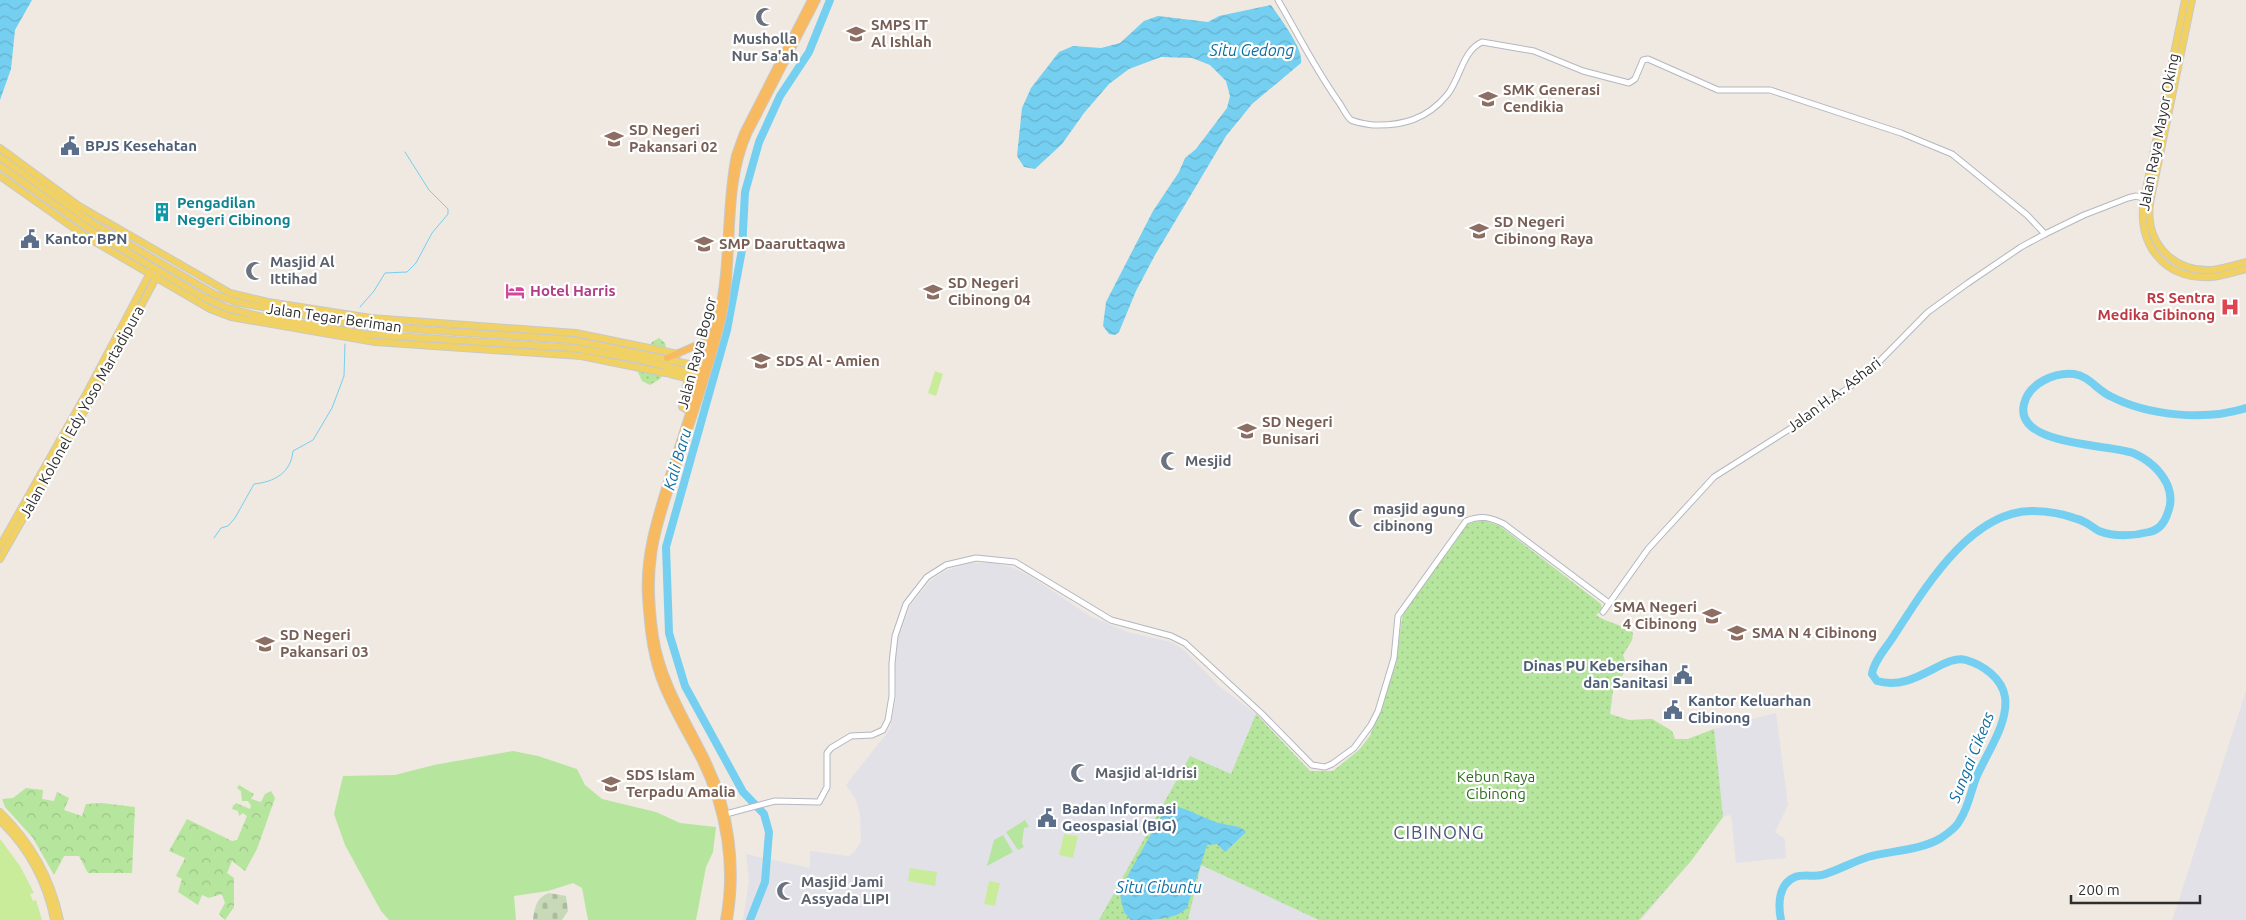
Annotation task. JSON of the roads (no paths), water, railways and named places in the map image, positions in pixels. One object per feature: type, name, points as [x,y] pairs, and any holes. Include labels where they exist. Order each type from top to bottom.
[{"type":"highway","name":"Jalan Raya Bogor","points":[[688,422],[689,411],[725,302],[735,182],[740,156],[748,134],[811,0]]},
{"type":"highway","name":"Jalan Raya Bogor","points":[[705,367],[720,302],[730,182],[735,155],[743,133],[795,37],[818,0]]},
{"type":"highway","points":[[668,358],[711,339]]},
{"type":"highway","name":"Jalan Raya Bogor","points":[[701,377],[658,510],[648,552],[646,594],[652,636],[652,655],[663,687],[702,763],[715,796],[727,850],[724,920]]},
{"type":"highway","name":"Jalan Raya Bogor","points":[[652,636],[668,685],[716,780],[726,814],[733,850],[730,920]]},
{"type":"main road","name":"Jalan Raya Mayor Oking","points":[[2185,0],[2148,199],[2142,217],[2145,236],[2150,247],[2164,262],[2182,273],[2199,277],[2218,276],[2246,269]]},
{"type":"main road","name":"Jalan Raya Mayor Oking","points":[[2167,103],[2192,0]]},
{"type":"main road","name":"Jalan Tegar Beriman","points":[[0,148],[79,206],[230,293],[268,302],[371,318],[576,333],[705,367]]},
{"type":"main road","name":"Jalan Tegar Beriman","points":[[0,157],[75,212],[227,308],[259,316],[376,335],[574,348],[684,370],[701,377]]},
{"type":"main road","name":"Jalan Tegar Beriman","points":[[0,166],[51,204],[114,244],[155,264]]},
{"type":"main road","name":"Jalan Tegar Beriman","points":[[0,176],[85,236],[210,310],[257,323],[375,342],[581,356],[665,373],[684,370]]},
{"type":"main road","name":"Jalan Raya Mayor Oking","points":[[2148,199],[2151,231],[2156,242],[2171,258],[2185,265],[2204,270],[2246,262]]},
{"type":"main road","points":[[114,244],[118,256]]},
{"type":"main road","name":"Jalan Kolonel Edy Yoso Martadipura","points":[[0,546],[68,426],[155,264]]},
{"type":"main road","name":"Jalan Tegar Beriman","points":[[162,268],[214,294],[261,308],[377,327],[572,340],[678,354]]},
{"type":"main road","name":"Jalan Kolonel Edy Yoso Martadipura","points":[[0,560],[74,430],[162,268]]},
{"type":"main road","points":[[376,335],[377,327]]},
{"type":"main road","points":[[665,373],[688,378],[701,377]]},
{"type":"main road","points":[[688,378],[682,406],[689,411]]},
{"type":"main road","points":[[68,426],[74,430]]},
{"type":"main road","points":[[0,812],[24,837],[39,861],[51,886],[60,920]]},
{"type":"main road","points":[[0,821],[23,847],[39,874],[54,920]]},
{"type":"street","points":[[1278,0],[1313,64],[1350,117],[1369,124],[1406,124],[1425,114],[1448,94],[1458,79],[1466,59],[1473,48],[1482,42],[1542,53],[1583,72],[1629,83],[1635,79],[1643,60],[1648,59],[1718,90],[1770,90],[1901,133],[1952,154],[2028,214],[2045,234]]},
{"type":"street","name":"Jalan H.A. Ashari","points":[[1603,612],[1644,554],[1708,482],[1802,422],[1865,376],[1939,303],[2021,247],[2045,234],[2084,215],[2128,198],[2136,196],[2148,199]]},
{"type":"street","points":[[726,814],[768,802],[819,802],[827,787],[827,754],[831,748],[851,736],[872,735],[883,730],[888,720],[892,696],[892,663],[895,636],[906,604],[927,577],[946,565],[962,560],[976,558],[1016,562],[1111,620],[1171,636],[1184,643],[1262,714],[1312,765],[1318,767],[1332,764],[1354,748],[1371,725],[1378,711],[1394,658],[1398,616],[1466,521],[1487,517],[1504,524],[1609,603]]},
{"type":"water","points":[[0,0],[32,0],[15,30],[11,69],[0,100]]},
{"type":"water","name":"Situ Gedong","points":[[1271,5],[1295,42],[1301,57],[1301,63],[1252,104],[1226,136],[1155,255],[1136,291],[1119,332],[1115,335],[1109,334],[1103,326],[1106,302],[1153,211],[1179,172],[1185,158],[1196,149],[1227,108],[1230,96],[1226,81],[1210,65],[1192,58],[1161,57],[1129,69],[1109,84],[1084,113],[1062,144],[1035,169],[1024,167],[1017,156],[1022,108],[1031,88],[1059,52],[1073,46],[1101,48],[1120,43],[1144,21],[1158,16],[1208,22],[1219,16]]},
{"type":"water","name":"Situ Cibuntu","points":[[1170,806],[1184,809],[1210,820],[1239,827],[1246,832],[1225,852],[1217,844],[1207,845],[1187,908],[1182,912],[1169,917],[1131,920],[1124,912],[1119,891],[1163,813]]},
{"type":"waterway","name":"Kali Baru","points":[[750,920],[765,882],[769,832],[764,814],[743,792],[685,686],[669,633],[666,547],[727,330],[742,250],[745,192],[759,142],[780,96],[809,52],[830,0]]},
{"type":"waterway","points":[[360,307],[374,291],[385,273],[407,272],[416,263],[432,233],[448,214],[448,209],[429,190],[405,152]]},
{"type":"waterway","points":[[214,538],[221,528],[228,526],[235,518],[254,484],[268,481],[280,475],[289,465],[293,451],[313,440],[332,408],[344,376],[345,344]]},
{"type":"waterway","name":"Sungai Cikeas","points":[[1781,920],[1780,896],[1789,880],[1798,876],[1822,875],[1868,857],[1925,845],[1943,836],[1959,823],[1976,778],[2004,717],[2005,697],[2000,684],[1991,673],[1979,665],[1957,659],[1904,681],[1891,683],[1877,681],[1872,674],[1878,658],[1935,575],[1951,556],[1969,538],[1988,524],[2009,515],[2031,511],[2055,513],[2080,520],[2105,533],[2124,535],[2153,531],[2162,525],[2165,519],[2170,505],[2169,491],[2161,474],[2153,466],[2133,453],[2065,441],[2048,436],[2033,428],[2025,418],[2024,404],[2031,390],[2051,377],[2074,374],[2084,377],[2105,393],[2125,403],[2159,412],[2195,415],[2230,412],[2246,408]]},
{"type":"place","name":"Musholla Nur Sa'ah","points":[[765,17]]},
{"type":"place","name":"SMPS IT Al Ishlah","points":[[856,34]]},
{"type":"place","name":"SMK Generasi Cendikia","points":[[1488,99]]},
{"type":"place","name":"SD Negeri Pakansari 02","points":[[614,139]]},
{"type":"place","name":"BPJS Kesehatan","points":[[70,146]]},
{"type":"place","name":"Pengadilan Negeri Cibinong","points":[[162,212]]},
{"type":"place","name":"SD Negeri Cibinong Raya","points":[[1479,231]]},
{"type":"place","name":"Kantor BPN","points":[[30,239]]},
{"type":"place","name":"SMP Daaruttaqwa","points":[[704,244]]},
{"type":"place","name":"Masjid Al Ittihad","points":[[255,271]]},
{"type":"place","name":"Hotel Harris","points":[[515,291]]},
{"type":"place","name":"SD Negeri Cibinong 04","points":[[933,292]]},
{"type":"place","name":"RS Sentra Medika Cibinong","points":[[2230,307]]},
{"type":"place","name":"SDS Al - Amien","points":[[761,361]]},
{"type":"place","name":"SD Negeri Bunisari","points":[[1247,431]]},
{"type":"place","name":"Mesjid","points":[[1170,461]]},
{"type":"place","name":"masjid agung cibinong","points":[[1358,518]]},
{"type":"place","name":"SMA Negeri 4 Cibinong","points":[[1712,616]]},
{"type":"place","name":"SMA N 4 Cibinong","points":[[1737,633]]},
{"type":"place","name":"SD Negeri Pakansari 03","points":[[265,644]]},
{"type":"place","name":"Dinas PU Kebersihan dan Sanitasi","points":[[1683,675]]},
{"type":"place","name":"Kantor Keluarhan Cibinong","points":[[1673,710]]},
{"type":"place","name":"Masjid al-Idrisi","points":[[1080,773]]},
{"type":"place","name":"SDS Islam Terpadu Amalia","points":[[611,784]]},
{"type":"place","name":"Badan Informasi Geospasial (BIG)","points":[[1047,818]]},
{"type":"place","name":"Masjid Jami Assyada LIPI","points":[[786,891]]},
{"type":"district","name":"CIBINONG","points":[[1439,833]]},
{"type":"park label","name":"Kebun Raya Cibinong","points":[[1496,786]]}]
